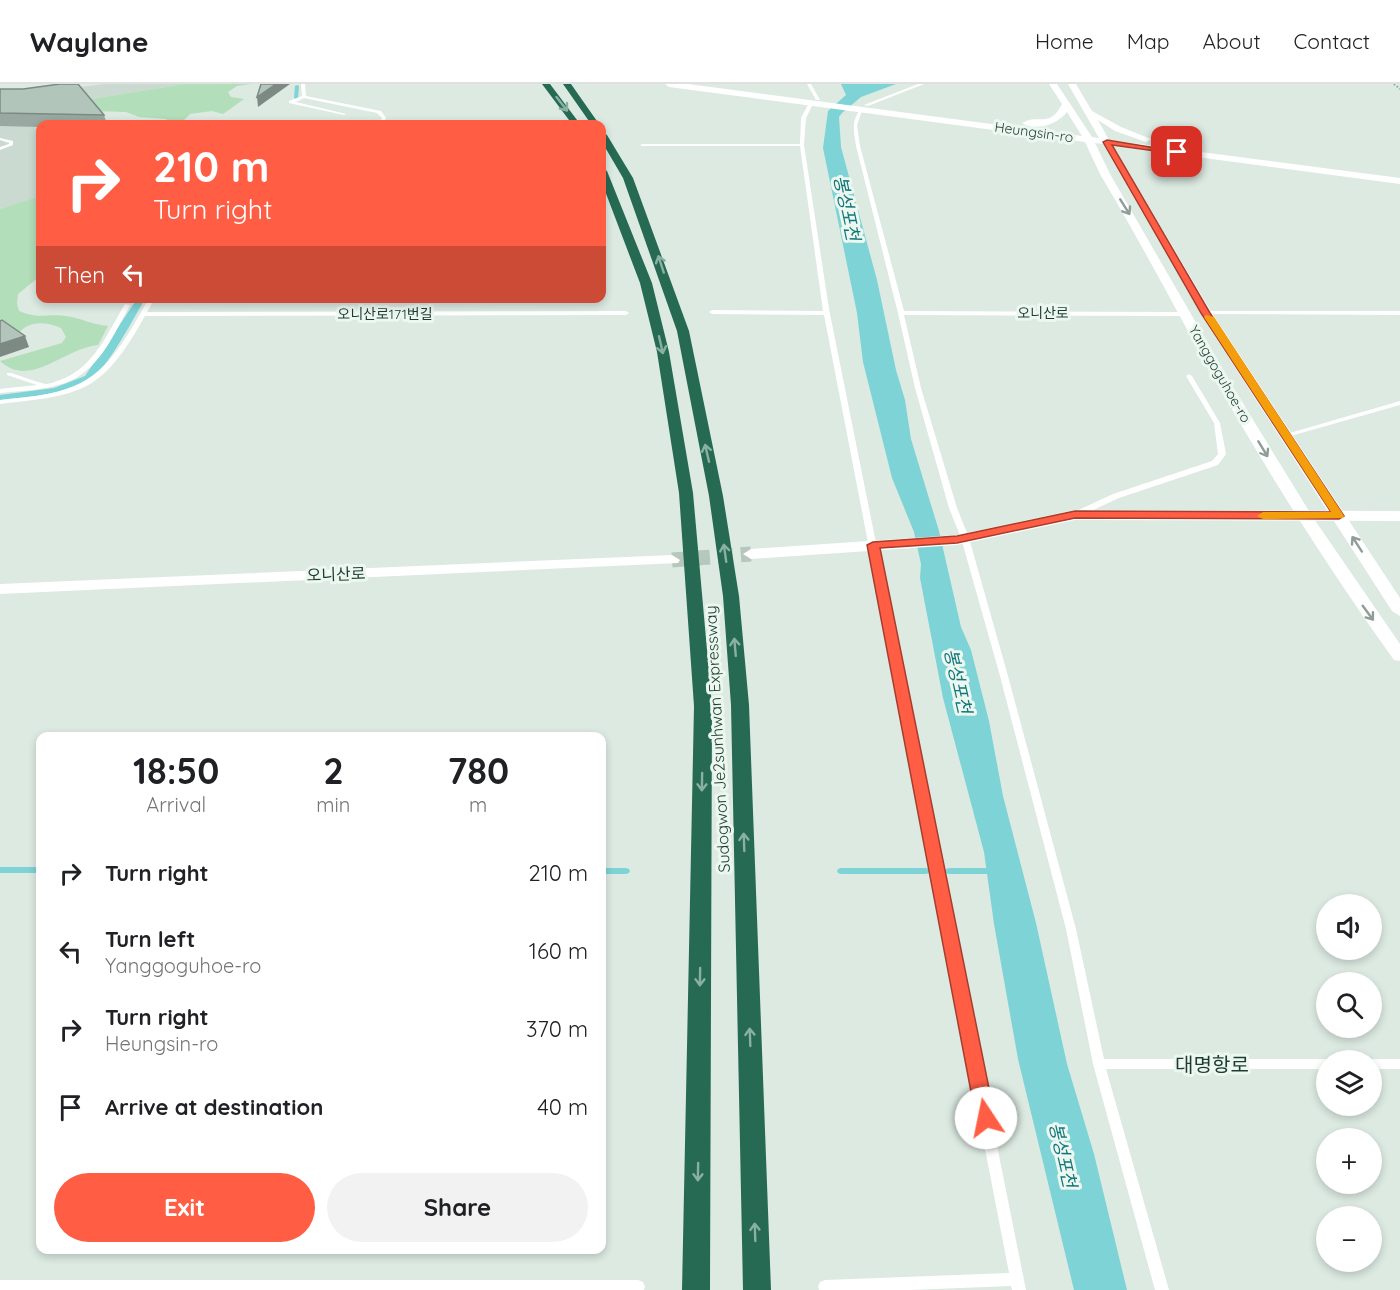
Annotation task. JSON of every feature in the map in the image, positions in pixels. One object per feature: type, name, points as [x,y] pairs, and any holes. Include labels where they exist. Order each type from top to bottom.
[{"type":"highway","points":[[546,84],[573,120]]},
{"type":"highway","points":[[567,84],[592,120]]},
{"type":"highway","name":"Sudogwon Je2sunhwan Expressway","points":[[606,142],[628,178],[656,249],[683,331],[694,399],[719,510],[731,596],[740,705],[757,1290]]},
{"type":"highway","name":"Sudogwon Je2sunhwan Expressway","points":[[606,181],[646,283],[663,352],[688,513],[695,598],[703,706],[696,1290]]},
{"type":"main road","name":"Heungsin-ro","points":[[669,84],[1400,176]]},
{"type":"main road","name":"Heungsin-ro","points":[[704,84],[816,102]]},
{"type":"main road","name":"Yanggoguhoe-ro","points":[[1053,84],[1087,137],[1105,174],[1185,314],[1304,516],[1360,601],[1400,656]]},
{"type":"main road","name":"Yanggoguhoe-ro","points":[[1072,84],[1206,313],[1400,611]]},
{"type":"main road","points":[[989,124],[1057,120],[1061,117],[1065,105]]},
{"type":"main road","points":[[1088,109],[1104,122],[1131,135],[1186,148]]},
{"type":"main road","points":[[989,124],[1056,141],[1082,153],[1105,174]]},
{"type":"main road","name":"Heungsin-ro","points":[[1106,139],[1199,155],[1400,181]]},
{"type":"main road","points":[[1140,156],[1173,153],[1199,155]]},
{"type":"main road","points":[[1129,182],[1130,166]]},
{"type":"main road","points":[[751,554],[961,539],[1075,514],[1400,516]]},
{"type":"main road","name":"오니산로","points":[[0,589],[672,560]]},
{"type":"lane","points":[[303,84],[304,97]]},
{"type":"lane","points":[[809,84],[816,102],[804,111],[802,145],[827,313],[877,545],[1018,1284],[825,1287]]},
{"type":"lane","points":[[922,84],[860,108],[855,125],[858,146],[918,388],[961,539],[1004,676],[1068,918],[1099,1064],[1162,1290]]},
{"type":"lane","points":[[344,114],[291,102],[304,97],[379,112],[383,120]]},
{"type":"lane","points":[[0,139],[11,142],[11,145],[0,149]]},
{"type":"lane","points":[[642,145],[802,145]]},
{"type":"lane","points":[[0,402],[70,390],[98,376],[149,303]]},
{"type":"lane","points":[[0,391],[44,385],[72,378],[86,367],[127,304]]},
{"type":"lane","points":[[712,312],[827,313]]},
{"type":"lane","name":"오니산로171번길","points":[[143,314],[626,313]]},
{"type":"lane","name":"오니산로","points":[[901,313],[1185,314]]},
{"type":"lane","points":[[1206,313],[1400,313]]},
{"type":"lane","points":[[9,374],[44,385],[52,394]]},
{"type":"lane","points":[[1075,514],[1116,496],[1215,463],[1222,454],[1217,423],[1189,376]]},
{"type":"lane","points":[[1285,436],[1400,403]]},
{"type":"lane","name":"대명항로","points":[[1099,1064],[1316,1064]]},
{"type":"lane","points":[[1382,1064],[1400,1064]]},
{"type":"lane","points":[[0,1287],[638,1287]]},
{"type":"path","points":[[1394,84],[1400,89]]},
{"type":"shaded area","points":[[104,84],[185,84],[28,109],[84,119],[111,120],[36,120],[36,197],[0,209],[0,97]]},
{"type":"green space","points":[[185,84],[251,84],[237,86],[228,92],[231,97],[244,99],[223,114],[212,111],[190,114],[184,120],[139,117],[126,112],[29,109]]},
{"type":"green space","points":[[36,197],[36,279],[18,294],[19,311],[38,316],[66,316],[108,326],[98,345],[72,353],[47,365],[23,371],[12,369],[0,361],[62,343],[66,337],[61,328],[50,324],[33,324],[19,333],[0,325],[0,209]]},
{"type":"water","name":"봉성포천","points":[[841,84],[896,84],[861,97],[842,113],[839,117],[841,147],[877,280],[896,370],[905,400],[911,439],[939,531],[961,627],[971,650],[989,721],[1003,796],[1036,923],[1067,1064],[1094,1154],[1127,1290],[1074,1290],[1018,1059],[994,924],[984,852],[943,698],[920,578],[921,564],[914,532],[892,478],[863,362],[857,313],[823,148],[828,111],[846,95]]},
{"type":"water","points":[[134,303],[143,303],[114,351],[94,376],[61,391],[0,400],[0,395],[54,388],[85,376]]},
{"type":"building","points":[[78,84],[104,115],[0,113],[0,89],[23,89]]},
{"type":"building","points":[[261,84],[276,84],[257,97]]},
{"type":"building","points":[[2,320],[25,336],[0,344],[0,321]]},
{"type":"waterway","points":[[296,98],[297,86]]},
{"type":"waterway","points":[[0,870],[36,870]]},
{"type":"waterway","points":[[606,871],[626,871]]},
{"type":"waterway","points":[[841,871],[926,871]]},
{"type":"waterway","points":[[949,871],[996,871]]},
{"type":"tunnel","points":[[672,560],[751,554]]},
{"type":"slow traffic","points":[[1209,317],[1339,516],[1263,516]]},
{"type":"route","points":[[986,1118],[873,545],[957,540],[1075,514],[1339,516],[1206,313],[1107,142],[1177,152]]}]
